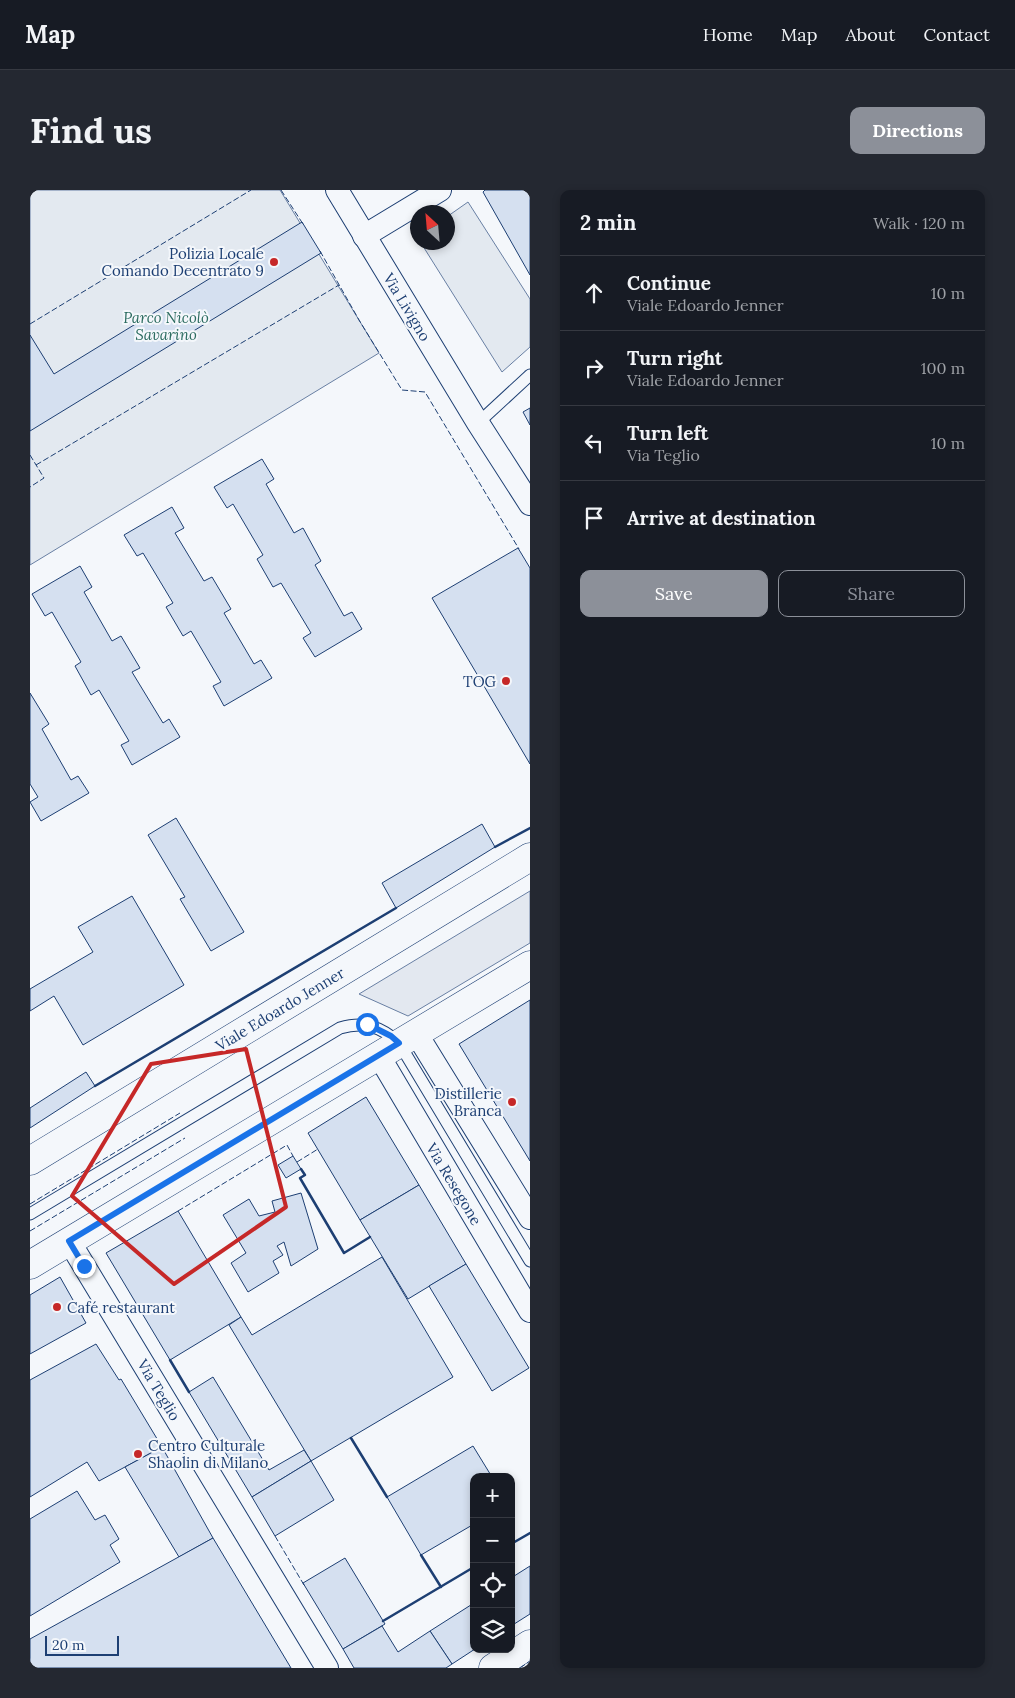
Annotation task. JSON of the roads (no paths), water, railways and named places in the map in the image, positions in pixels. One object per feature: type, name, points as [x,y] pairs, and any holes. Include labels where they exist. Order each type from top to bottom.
[{"type":"main road","name":"Viale Edoardo Jenner","points":[[30,1160],[530,857]]},
{"type":"main road","points":[[30,1264],[530,965]]},
{"type":"main road","points":[[493,1668],[530,1644]]},
{"type":"street","name":"Via Livigno","points":[[337,190],[478,423],[530,504]]},
{"type":"street","points":[[364,236],[440,190]]},
{"type":"street","points":[[398,1044],[530,1218]]},
{"type":"street","name":"Via Resegone","points":[[398,1044],[530,1311]]},
{"type":"street","name":"Via Teglio","points":[[69,1241],[327,1668]]},
{"type":"lane","points":[[478,423],[530,375]]},
{"type":"lane","points":[[30,1214],[340,1028],[353,1024],[367,1024],[391,1036],[398,1044]]},
{"type":"lane","name":"Via Resegone","points":[[398,1044],[530,1261]]},
{"type":"place","name":"Polizia Locale Comando Decentrato 9","points":[[274,262]]},
{"type":"place","name":"TOG","points":[[506,681]]},
{"type":"place","name":"Distillerie Branca","points":[[512,1102]]},
{"type":"place","name":"Café restaurant","points":[[57,1307]]},
{"type":"place","name":"Centro Culturale Shaolin di Milano","points":[[138,1454]]},
{"type":"park label","name":"Parco Nicolò Savarino","points":[[166,326]]}]
